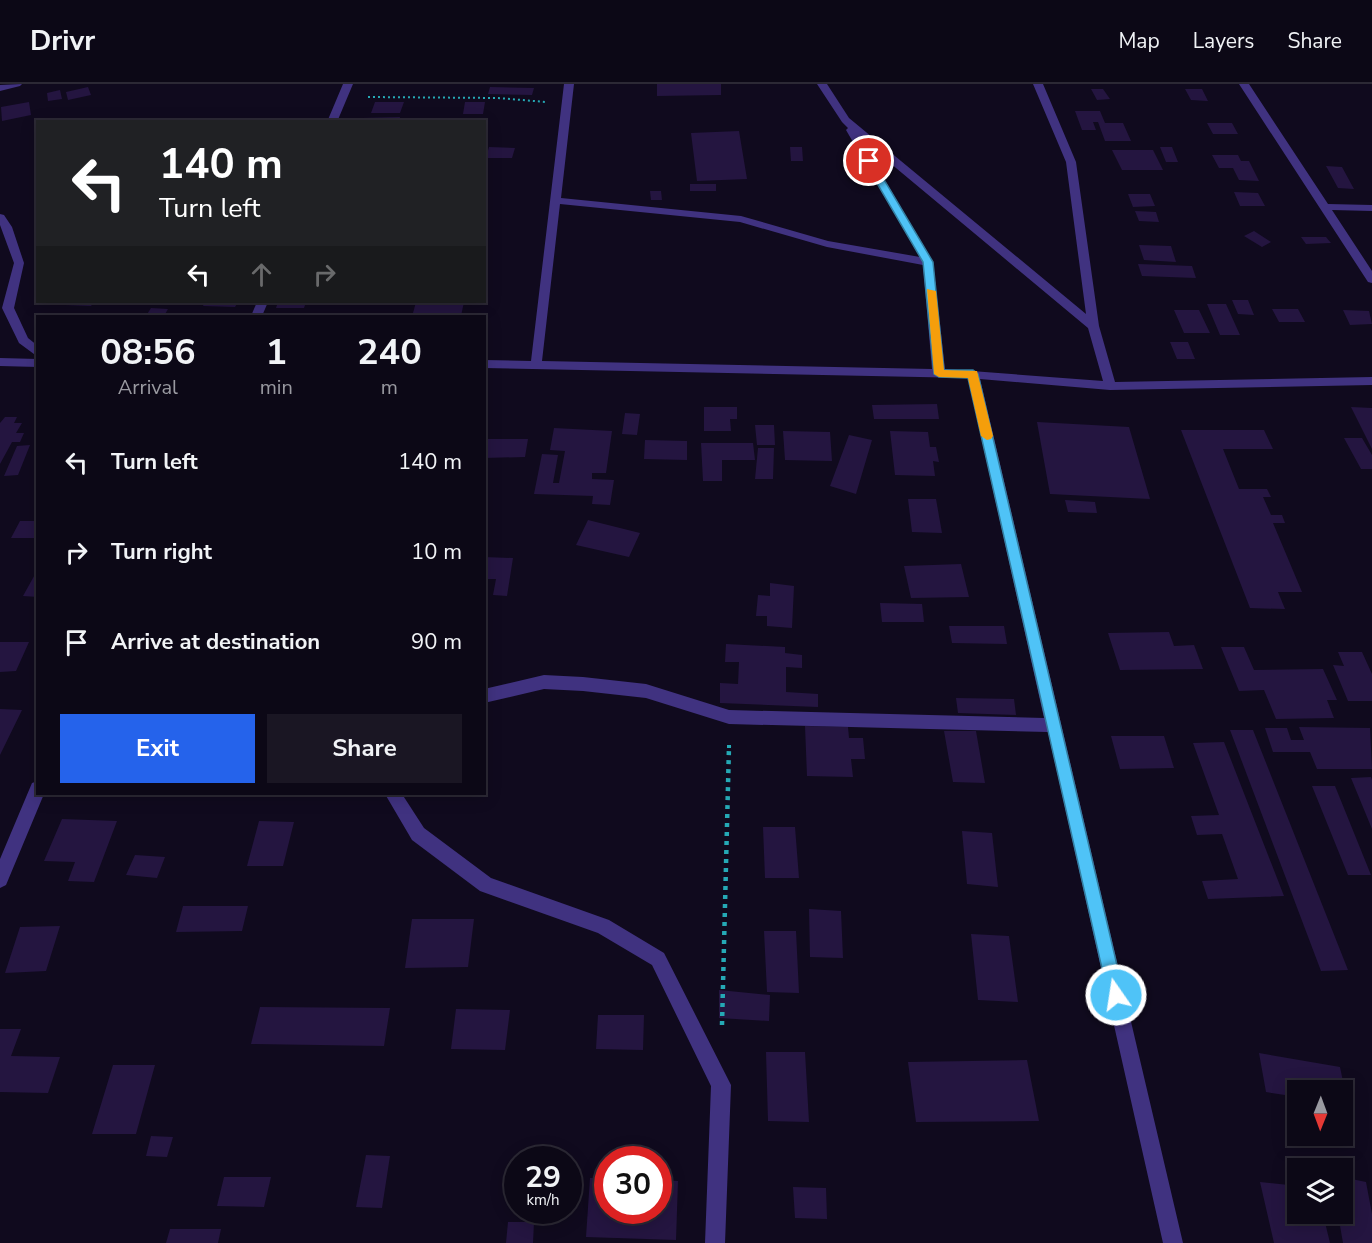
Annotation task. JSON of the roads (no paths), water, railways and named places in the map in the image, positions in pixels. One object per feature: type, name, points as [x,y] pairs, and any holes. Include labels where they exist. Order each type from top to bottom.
[{"type":"street","points":[[0,88],[17,84]]},
{"type":"street","points":[[333,120],[348,84]]},
{"type":"street","points":[[536,366],[568,84]]},
{"type":"street","points":[[822,84],[928,262],[939,374]]},
{"type":"street","points":[[1038,84],[1071,162],[1093,326],[1110,386]]},
{"type":"street","points":[[1244,84],[1372,279]]},
{"type":"street","points":[[845,120],[1093,326]]},
{"type":"street","points":[[554,200],[741,219],[827,244],[928,262]]},
{"type":"street","points":[[1326,207],[1372,208]]},
{"type":"street","points":[[0,218],[7,227],[19,263],[8,308],[23,340],[36,351]]},
{"type":"street","points":[[0,362],[36,363]]},
{"type":"street","points":[[486,364],[973,374],[1110,386],[1372,381]]},
{"type":"street","points":[[973,374],[1173,1243]]},
{"type":"street","points":[[486,696],[544,682],[583,684],[646,691],[729,717],[1053,725]]},
{"type":"street","points":[[0,879],[36,793]]},
{"type":"street","points":[[394,795],[418,834],[486,885],[603,926],[657,959],[721,1085],[715,1243]]}]
